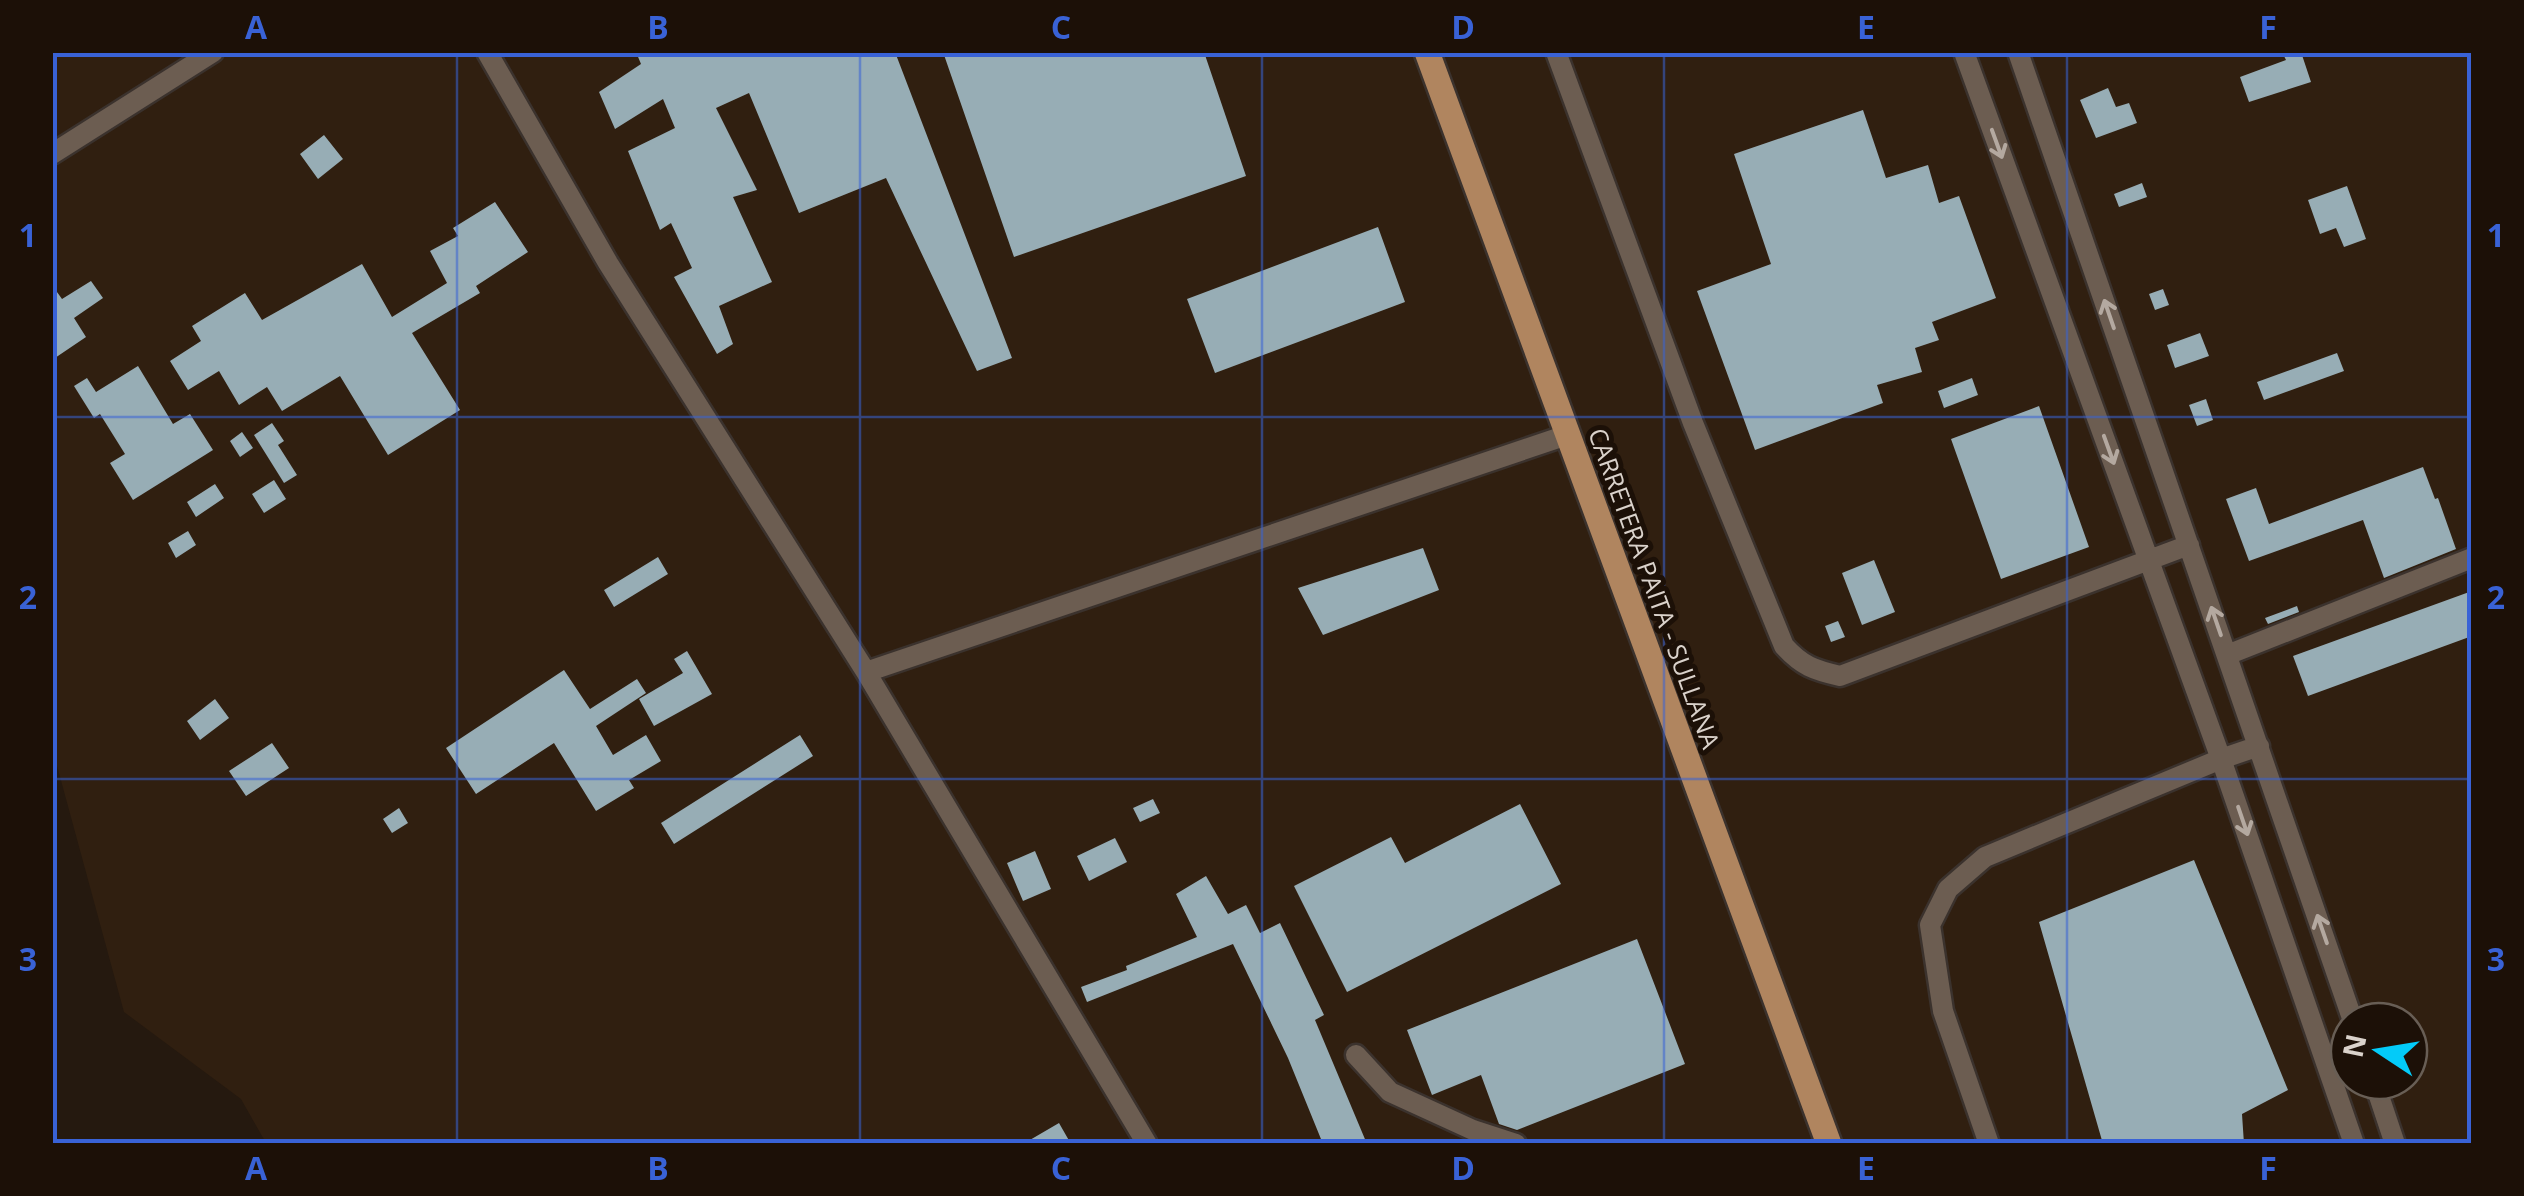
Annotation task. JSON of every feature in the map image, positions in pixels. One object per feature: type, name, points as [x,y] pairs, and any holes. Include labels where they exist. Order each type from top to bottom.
[{"type":"main road","name":"CARRETERA PAITA - SULLANA","points":[[1427,52],[1830,1144]]},
{"type":"street","points":[[52,154],[213,52]]},
{"type":"street","points":[[487,52],[608,263],[866,672],[1147,1144]]},
{"type":"street","points":[[1556,52],[1693,424],[1784,646],[1798,661],[1814,670],[1840,676],[2190,545]]},
{"type":"street","points":[[1964,52],[2221,759],[2354,1144]]},
{"type":"street","points":[[2018,52],[2346,1001]]},
{"type":"street","points":[[866,672],[1566,435]]},
{"type":"street","points":[[2227,654],[2472,558]]},
{"type":"street","points":[[1990,1144],[1943,1010],[1930,925],[1948,889],[1985,857],[2259,746]]},
{"type":"street","points":[[1356,1055],[1390,1092],[1473,1130],[1516,1144]]},
{"type":"street","points":[[2381,1101],[2395,1144]]},
{"type":"shaded area","points":[[52,53],[2471,53],[2471,1143],[266,1143],[241,1099],[124,1012],[53,751]]},
{"type":"building","points":[[636,52],[895,52],[1012,358],[977,371],[886,178],[799,213],[749,93],[716,108],[757,190],[733,197],[772,282],[719,306],[733,344],[717,354],[674,277],[692,268],[671,223],[660,230],[628,151],[675,128],[663,99],[615,129],[599,92],[641,64]]},
{"type":"building","points":[[943,52],[1204,52],[1246,176],[1014,257]]},
{"type":"building","points":[[2301,52],[2311,82],[2249,102],[2240,77],[2286,60],[2284,56]]},
{"type":"building","points":[[2108,88],[2116,107],[2129,103],[2137,123],[2096,138],[2080,100]]},
{"type":"building","points":[[1863,110],[1886,178],[1928,165],[1939,203],[1959,196],[1996,298],[1932,322],[1939,340],[1915,348],[1922,372],[1877,385],[1883,403],[1755,450],[1697,291],[1771,264],[1734,154]]},
{"type":"building","points":[[324,135],[343,159],[318,179],[300,154]]},
{"type":"building","points":[[2142,183],[2147,197],[2119,207],[2114,194]]},
{"type":"building","points":[[2347,186],[2366,239],[2344,247],[2336,228],[2320,234],[2308,200]]},
{"type":"building","points":[[495,202],[528,252],[476,286],[480,293],[412,333],[460,410],[388,455],[340,376],[282,411],[267,387],[239,405],[219,371],[188,390],[170,361],[201,341],[192,326],[245,293],[262,320],[362,264],[392,317],[447,283],[430,251],[458,236],[453,228]]},
{"type":"building","points":[[1378,227],[1405,302],[1215,373],[1187,299]]},
{"type":"building","points":[[91,281],[103,298],[74,318],[86,337],[52,360],[52,285],[62,299]]},
{"type":"building","points":[[2163,289],[2169,305],[2155,310],[2149,294]]},
{"type":"building","points":[[2200,333],[2209,356],[2175,368],[2167,345]]},
{"type":"building","points":[[2337,353],[2344,371],[2264,400],[2257,382]]},
{"type":"building","points":[[138,366],[173,424],[190,414],[213,450],[133,500],[110,463],[125,454],[100,414],[94,418],[74,386],[87,378],[96,392]]},
{"type":"building","points":[[1972,378],[1978,395],[1944,408],[1938,391]]},
{"type":"building","points":[[2206,399],[2213,420],[2197,426],[2189,405]]},
{"type":"building","points":[[2039,406],[2089,547],[2001,579],[1951,439]]},
{"type":"building","points":[[272,423],[284,441],[278,445],[297,475],[284,483],[254,435]]},
{"type":"building","points":[[242,432],[253,448],[240,457],[230,441]]},
{"type":"building","points":[[2423,467],[2456,549],[2384,578],[2363,520],[2249,561],[2226,499],[2256,488],[2269,524]]},
{"type":"building","points":[[274,480],[286,499],[264,513],[252,494]]},
{"type":"building","points":[[215,484],[224,498],[196,517],[187,502]]},
{"type":"building","points":[[188,531],[196,545],[176,558],[168,543]]},
{"type":"building","points":[[1423,548],[1439,590],[1323,635],[1298,588]]},
{"type":"building","points":[[658,557],[668,574],[614,607],[604,590]]},
{"type":"building","points":[[1874,560],[1895,612],[1862,625],[1842,573]]},
{"type":"building","points":[[2472,591],[2472,636],[2308,696],[2293,656]]},
{"type":"building","points":[[2297,606],[2299,612],[2268,624],[2265,618]]},
{"type":"building","points":[[1838,621],[1845,637],[1831,642],[1825,626]]},
{"type":"building","points":[[687,651],[712,694],[654,726],[639,699],[683,673],[674,659]]},
{"type":"building","points":[[564,670],[590,709],[637,679],[646,693],[596,726],[613,755],[646,735],[661,761],[629,780],[634,788],[596,811],[554,743],[476,794],[446,748]]},
{"type":"building","points":[[215,699],[229,718],[200,740],[187,721]]},
{"type":"building","points":[[800,735],[813,756],[674,844],[661,823]]},
{"type":"building","points":[[272,743],[289,768],[246,796],[229,771]]},
{"type":"building","points":[[1153,799],[1160,813],[1140,822],[1133,808]]},
{"type":"building","points":[[1520,804],[1561,884],[1347,992],[1294,886],[1391,837],[1405,863]]},
{"type":"building","points":[[399,808],[408,823],[392,833],[383,819]]},
{"type":"building","points":[[1115,838],[1127,862],[1089,881],[1077,856]]},
{"type":"building","points":[[1035,851],[1051,889],[1023,901],[1007,863]]},
{"type":"building","points":[[2194,860],[2288,1090],[2242,1114],[2244,1144],[2103,1144],[2039,922]]},
{"type":"building","points":[[1206,876],[1228,914],[1246,905],[1260,933],[1280,923],[1324,1015],[1315,1020],[1367,1144],[1323,1144],[1288,1058],[1233,944],[1087,1002],[1081,987],[1197,937],[1176,894]]},
{"type":"building","points":[[1637,939],[1685,1064],[1517,1130],[1499,1124],[1481,1075],[1432,1095],[1407,1030]]},
{"type":"building","points":[[1059,1123],[1071,1144],[1023,1144]]}]
